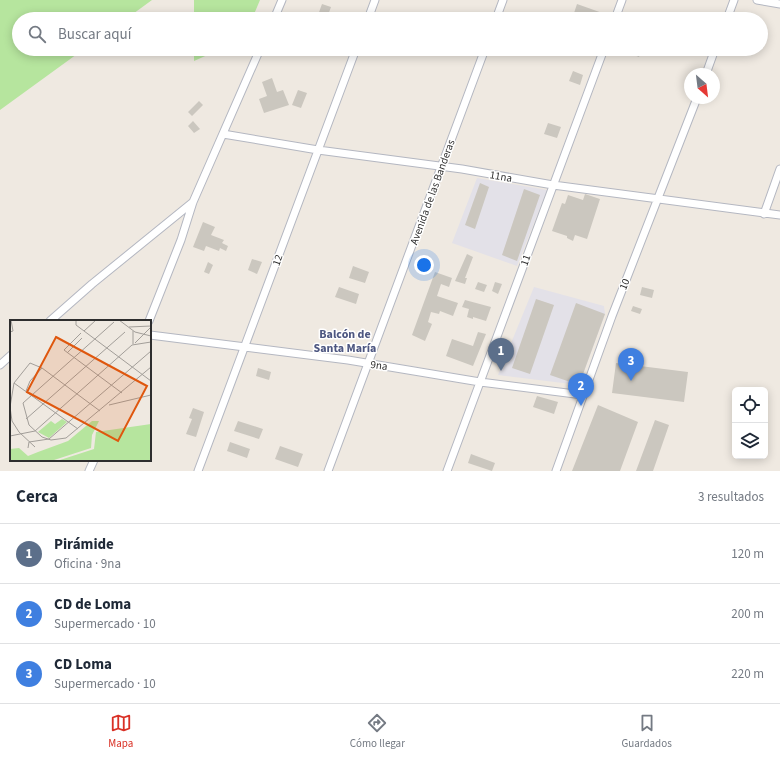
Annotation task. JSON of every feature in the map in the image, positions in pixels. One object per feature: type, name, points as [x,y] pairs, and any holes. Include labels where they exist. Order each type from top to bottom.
[{"type":"street","points":[[277,12],[282,0]]},
{"type":"street","points":[[371,12],[375,0]]},
{"type":"street","points":[[499,12],[503,0]]},
{"type":"street","points":[[618,12],[622,0]]},
{"type":"street","points":[[730,12],[734,0]]},
{"type":"street","points":[[757,0],[780,4]]},
{"type":"street","points":[[149,320],[193,202],[257,56]]},
{"type":"street","name":"12","points":[[198,471],[353,56]]},
{"type":"street","name":"Avenida de las Banderas","points":[[328,471],[482,56]]},
{"type":"street","name":"11","points":[[446,471],[601,56]]},
{"type":"street","points":[[708,68],[712,56]]},
{"type":"street","name":"10","points":[[556,471],[612,316],[695,104]]},
{"type":"street","name":"11na","points":[[223,134],[318,150],[441,166],[554,185],[780,215]]},
{"type":"street","points":[[764,214],[780,169]]},
{"type":"street","points":[[51,320],[92,284],[193,202]]},
{"type":"street","name":"9na","points":[[151,335],[369,364],[480,382],[583,395]]},
{"type":"street","points":[[0,365],[10,356]]},
{"type":"street","points":[[89,471],[94,461]]},
{"type":"shaded area","points":[[477,178],[547,190],[517,266],[452,243]]},
{"type":"shaded area","points":[[534,287],[604,306],[605,314],[579,385],[498,375]]},
{"type":"green space","points":[[0,0],[152,0],[136,12],[12,12],[12,56],[74,56],[0,110]]},
{"type":"green space","points":[[194,0],[260,0],[255,12],[194,12]]},
{"type":"green space","points":[[194,56],[205,56],[194,61]]},
{"type":"building","points":[[322,4],[331,7],[329,12],[319,12]]},
{"type":"building","points":[[577,4],[600,12],[574,12]]},
{"type":"building","points":[[573,71],[583,75],[580,85],[569,81]]},
{"type":"building","points":[[272,78],[277,92],[283,90],[289,105],[264,113],[259,99],[267,96],[262,82]]},
{"type":"building","points":[[298,90],[307,93],[301,108],[292,105]]},
{"type":"building","points":[[199,101],[203,105],[192,116],[188,112]]},
{"type":"building","points":[[193,121],[200,129],[194,133],[188,126]]},
{"type":"building","points":[[548,123],[561,127],[557,138],[544,134]]},
{"type":"building","points":[[480,183],[489,187],[475,229],[465,225]]},
{"type":"building","points":[[524,189],[540,195],[517,261],[502,255]]},
{"type":"building","points":[[585,194],[600,199],[587,239],[575,235],[573,241],[567,238],[567,236],[552,231],[562,203],[565,204],[568,195],[583,200]]},
{"type":"building","points":[[203,222],[215,227],[211,235],[224,240],[222,243],[228,246],[226,251],[220,248],[219,251],[206,246],[204,251],[193,247]]},
{"type":"building","points":[[467,254],[473,257],[465,278],[467,278],[465,284],[455,281]]},
{"type":"building","points":[[252,259],[262,262],[257,274],[248,270]]},
{"type":"building","points":[[208,262],[213,265],[209,274],[204,272]]},
{"type":"building","points":[[353,266],[369,272],[365,283],[349,278]]},
{"type":"building","points":[[435,272],[452,278],[449,287],[441,284],[437,296],[458,303],[453,316],[440,311],[439,314],[431,312],[428,322],[432,324],[425,341],[412,335]]},
{"type":"building","points":[[478,282],[487,285],[484,292],[475,289]]},
{"type":"building","points":[[495,282],[502,284],[498,294],[492,291]]},
{"type":"building","points":[[339,287],[359,294],[356,304],[335,297]]},
{"type":"building","points":[[642,287],[654,290],[652,298],[640,295]]},
{"type":"building","points":[[536,299],[554,305],[530,374],[512,368]]},
{"type":"building","points":[[465,300],[491,307],[486,321],[473,317],[473,319],[467,317],[469,309],[462,307]]},
{"type":"building","points":[[576,303],[605,314],[579,385],[550,375]]},
{"type":"building","points":[[633,306],[642,309],[640,314],[631,311]]},
{"type":"building","points":[[478,332],[486,334],[473,366],[446,356],[452,339],[473,346]]},
{"type":"building","points":[[616,363],[688,372],[684,402],[612,393]]},
{"type":"building","points":[[258,368],[271,372],[269,380],[256,376]]},
{"type":"building","points":[[537,396],[558,402],[554,414],[533,407]]},
{"type":"building","points":[[598,405],[638,422],[620,471],[572,471]]},
{"type":"building","points":[[193,408],[204,412],[196,437],[186,434],[192,419],[189,418]]},
{"type":"building","points":[[655,420],[669,425],[653,471],[636,471]]},
{"type":"building","points":[[238,421],[263,429],[259,439],[234,431]]},
{"type":"building","points":[[230,442],[250,449],[247,458],[227,451]]},
{"type":"building","points":[[280,446],[303,454],[298,467],[275,459]]},
{"type":"building","points":[[471,454],[495,463],[492,471],[468,463]]},
{"type":"place","name":"Pirámide","points":[[501,371]]},
{"type":"place","name":"CD Loma","points":[[631,381]]},
{"type":"place","name":"CD de Loma","points":[[581,406]]},
{"type":"district","name":"Balcón de Santa María","points":[[345,341]]}]
